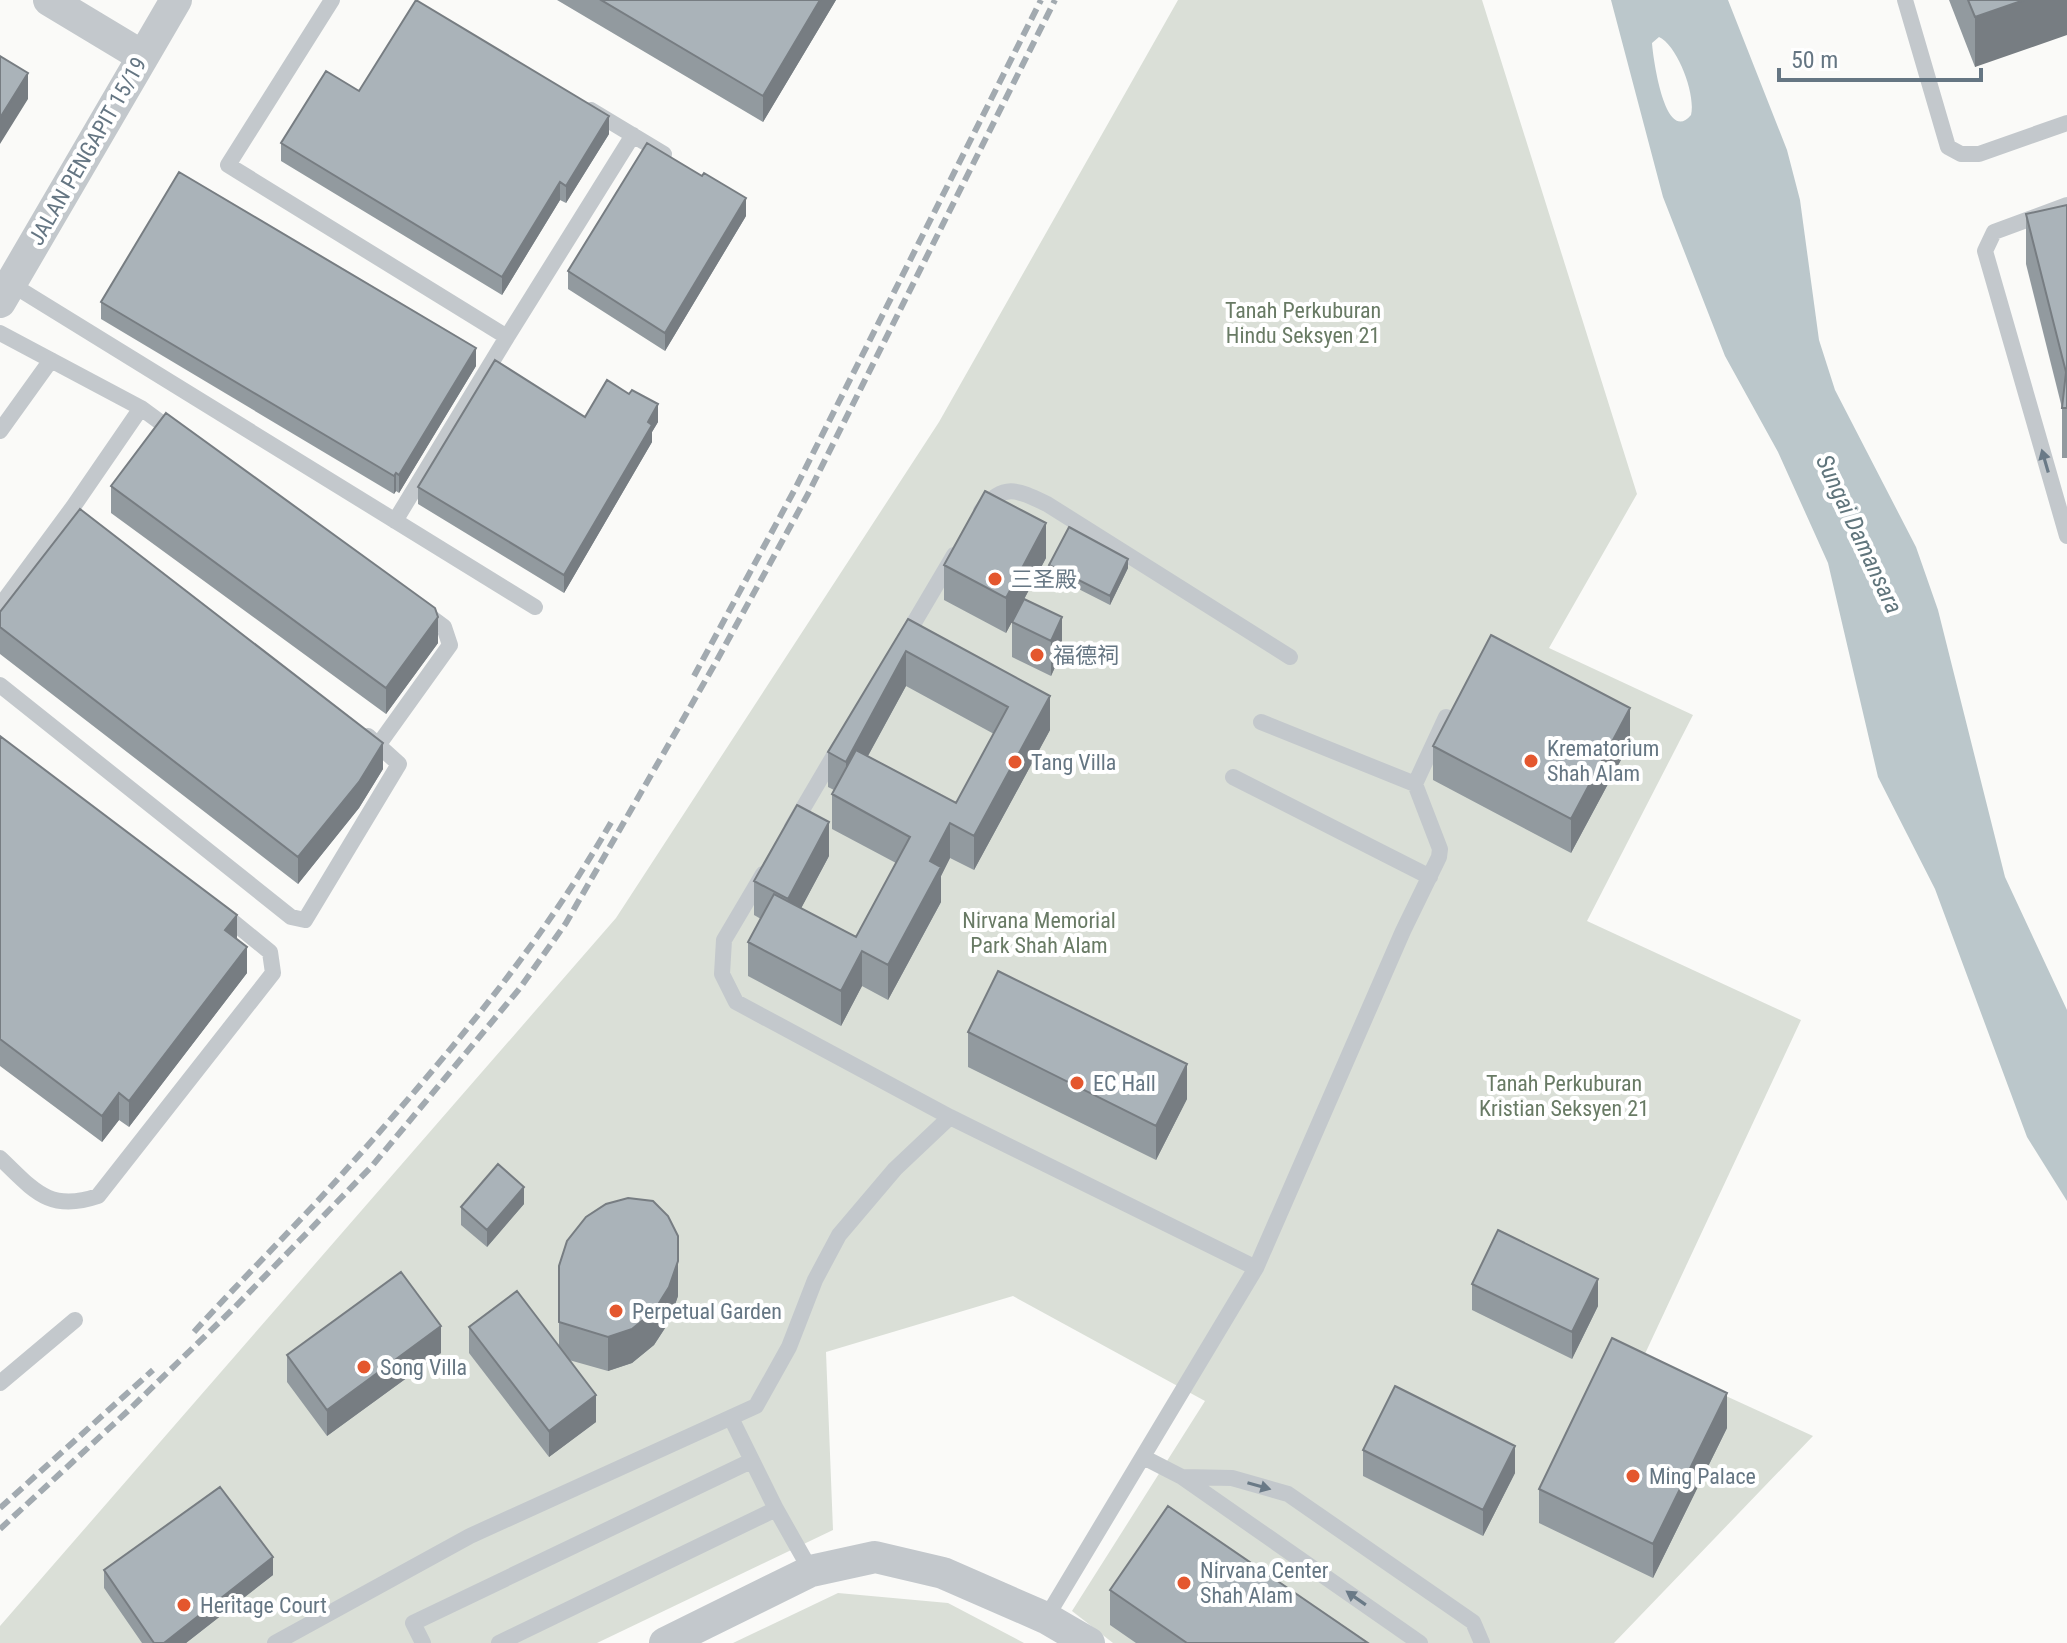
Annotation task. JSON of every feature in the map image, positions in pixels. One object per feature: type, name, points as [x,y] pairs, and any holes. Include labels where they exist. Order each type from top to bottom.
[{"type":"street","points":[[49,0],[142,56]]},
{"type":"street","name":"JALAN PENGAPIT 15/19","points":[[5,293],[176,0]]},
{"type":"street","points":[[665,1643],[811,1571],[875,1557],[943,1573],[1046,1618],[1089,1643]]},
{"type":"lane","points":[[332,0],[228,165],[507,337]]},
{"type":"lane","points":[[1905,0],[1948,147],[1961,154],[1979,154],[2067,123]]},
{"type":"lane","points":[[580,103],[681,164]]},
{"type":"lane","points":[[395,521],[633,135]]},
{"type":"lane","points":[[2067,205],[1994,232],[1985,251],[2067,536]]},
{"type":"lane","points":[[5,293],[395,521],[535,607]]},
{"type":"lane","points":[[0,333],[141,408],[191,444]]},
{"type":"lane","points":[[0,431],[51,360]]},
{"type":"lane","points":[[0,606],[80,512],[141,408]]},
{"type":"lane","points":[[894,656],[983,507],[999,492],[1018,490],[1047,504],[1290,657]]},
{"type":"lane","points":[[379,744],[450,645],[444,627],[406,599]]},
{"type":"lane","points":[[0,685],[291,917],[305,920],[399,764],[354,725]]},
{"type":"lane","points":[[1046,1618],[1256,1268],[1403,931],[1439,857],[1440,849],[1415,784],[1446,717]]},
{"type":"lane","points":[[1261,722],[1415,784]]},
{"type":"lane","points":[[845,737],[724,940],[722,974],[736,1002],[950,1117],[1256,1268]]},
{"type":"lane","points":[[1233,777],[1430,877]]},
{"type":"lane","points":[[0,1158],[45,1199],[80,1202],[98,1196],[273,973],[270,952],[207,901]]},
{"type":"lane","points":[[275,1643],[470,1536],[756,1406],[789,1347],[815,1280],[839,1235],[895,1169],[950,1117]]},
{"type":"lane","points":[[0,1383],[75,1320]]},
{"type":"lane","points":[[731,1418],[811,1571]]},
{"type":"lane","points":[[1143,1457],[1182,1477],[1420,1643]]},
{"type":"lane","points":[[423,1643],[413,1623],[751,1461]]},
{"type":"lane","points":[[1182,1477],[1232,1478],[1288,1494],[1473,1622],[1482,1643]]},
{"type":"lane","points":[[499,1643],[776,1509]]},
{"type":"green space","name":"Nirvana Memorial Park Shah Alam","points":[[1178,0],[1482,0],[1637,494],[1549,648],[1693,715],[1587,921],[1801,1020],[1643,1358],[1813,1436],[1614,1643],[1113,1643],[1072,1611],[1205,1401],[1013,1296],[826,1352],[833,1530],[597,1643],[0,1643],[0,1626],[616,918],[939,422]]},
{"type":"green space","points":[[838,1593],[948,1603],[1024,1643],[733,1643]]},
{"type":"water","name":"Sungai Damansara","points":[[1611,0],[1728,0],[1787,150],[1800,200],[1819,340],[1835,390],[1916,547],[1938,610],[2005,877],[2067,1010],[2067,1201],[2027,1137],[1935,889],[1878,777],[1828,563],[1778,452],[1725,356],[1663,197]],"holes":[[[1659,37],[1679,60],[1691,96],[1691,115],[1682,121],[1674,119],[1667,110],[1658,80],[1652,43]]]},
{"type":"building","points":[[416,0],[609,116],[566,186],[560,182],[502,277],[281,143],[326,71],[359,91]]},
{"type":"building","points":[[601,0],[820,0],[763,96]]},
{"type":"building","points":[[1968,0],[2024,0],[1975,17]]},
{"type":"building","points":[[0,56],[28,73],[0,118]]},
{"type":"building","points":[[647,143],[746,198],[665,333],[568,271]]},
{"type":"building","points":[[179,172],[476,348],[399,475],[396,473],[394,476],[101,302]]},
{"type":"building","points":[[2067,205],[2067,408],[2062,408],[2066,372],[2026,214]]},
{"type":"building","points":[[495,360],[585,417],[607,380],[629,394],[632,390],[658,404],[648,422],[652,425],[564,575],[418,487]]},
{"type":"building","points":[[166,413],[435,608],[438,617],[386,688],[111,486]]},
{"type":"building","points":[[985,491],[1046,523],[1006,598],[944,565]]},
{"type":"building","points":[[80,509],[383,743],[359,782],[298,857],[0,627],[0,612]]},
{"type":"building","points":[[1069,527],[1128,559],[1110,596],[1049,565]]},
{"type":"building","points":[[1024,599],[1062,617],[1051,641],[1012,622]]},
{"type":"building","points":[[908,619],[1050,696],[974,836],[950,823],[930,861],[941,867],[888,965],[862,951],[841,991],[748,942],[774,894],[856,937],[910,837],[832,794],[856,750],[956,803],[1008,707],[906,651],[846,762],[828,752]]},
{"type":"building","name":"Krematorium Shah Alam","points":[[1491,635],[1630,708],[1571,819],[1433,746]]},
{"type":"building","points":[[0,736],[237,915],[225,930],[247,947],[129,1101],[119,1093],[102,1116],[0,1039]]},
{"type":"building","points":[[797,805],[829,822],[788,899],[754,881]]},
{"type":"building","points":[[998,971],[1187,1064],[1156,1126],[968,1032]]},
{"type":"building","points":[[498,1164],[524,1187],[487,1230],[461,1207]]},
{"type":"building","name":"Perpetual Garden","points":[[628,1198],[653,1201],[668,1216],[678,1236],[678,1261],[669,1287],[654,1311],[632,1329],[608,1337],[559,1322],[559,1266],[567,1241],[586,1217],[606,1204]]},
{"type":"building","points":[[1498,1230],[1598,1279],[1572,1332],[1472,1284]]},
{"type":"building","name":"Song Villa","points":[[401,1272],[441,1326],[327,1410],[287,1355]]},
{"type":"building","name":"Song Villa","points":[[517,1291],[596,1395],[549,1431],[469,1327]]},
{"type":"building","name":"Ming Palace","points":[[1612,1338],[1727,1393],[1653,1544],[1539,1489]]},
{"type":"building","points":[[1395,1386],[1515,1446],[1483,1510],[1363,1450]]},
{"type":"building","points":[[220,1487],[273,1557],[164,1643],[154,1643],[104,1570]]},
{"type":"building","points":[[1168,1506],[1368,1643],[1187,1643],[1110,1590]]},
{"type":"railway","points":[[694,676],[795,489],[1041,0]]},
{"type":"railway","points":[[0,1529],[235,1307],[372,1166],[520,988],[566,923],[716,662],[808,494],[1055,0]]},
{"type":"railway","points":[[194,1332],[336,1181],[448,1052],[519,962],[584,868],[613,819]]},
{"type":"railway","points":[[0,1508],[153,1370]]},
{"type":"place","name":"三圣殿","points":[[995,579]]},
{"type":"place","name":"福德祠","points":[[1037,655]]},
{"type":"place","name":"Krematorium Shah Alam","points":[[1531,761]]},
{"type":"place","name":"Tang Villa","points":[[1015,762]]},
{"type":"place","name":"EC Hall","points":[[1077,1083]]},
{"type":"place","name":"Perpetual Garden","points":[[616,1311]]},
{"type":"place","name":"Song Villa","points":[[364,1367]]},
{"type":"place","name":"Ming Palace","points":[[1633,1476]]},
{"type":"place","name":"Nirvana Center Shah Alam","points":[[1184,1583]]},
{"type":"place","name":"Heritage Court","points":[[184,1605]]},
{"type":"park label","name":"Tanah Perkuburan Hindu Seksyen 21","points":[[1303,322]]},
{"type":"park label","name":"Tanah Perkuburan Kristian Seksyen 21","points":[[1564,1096]]}]
